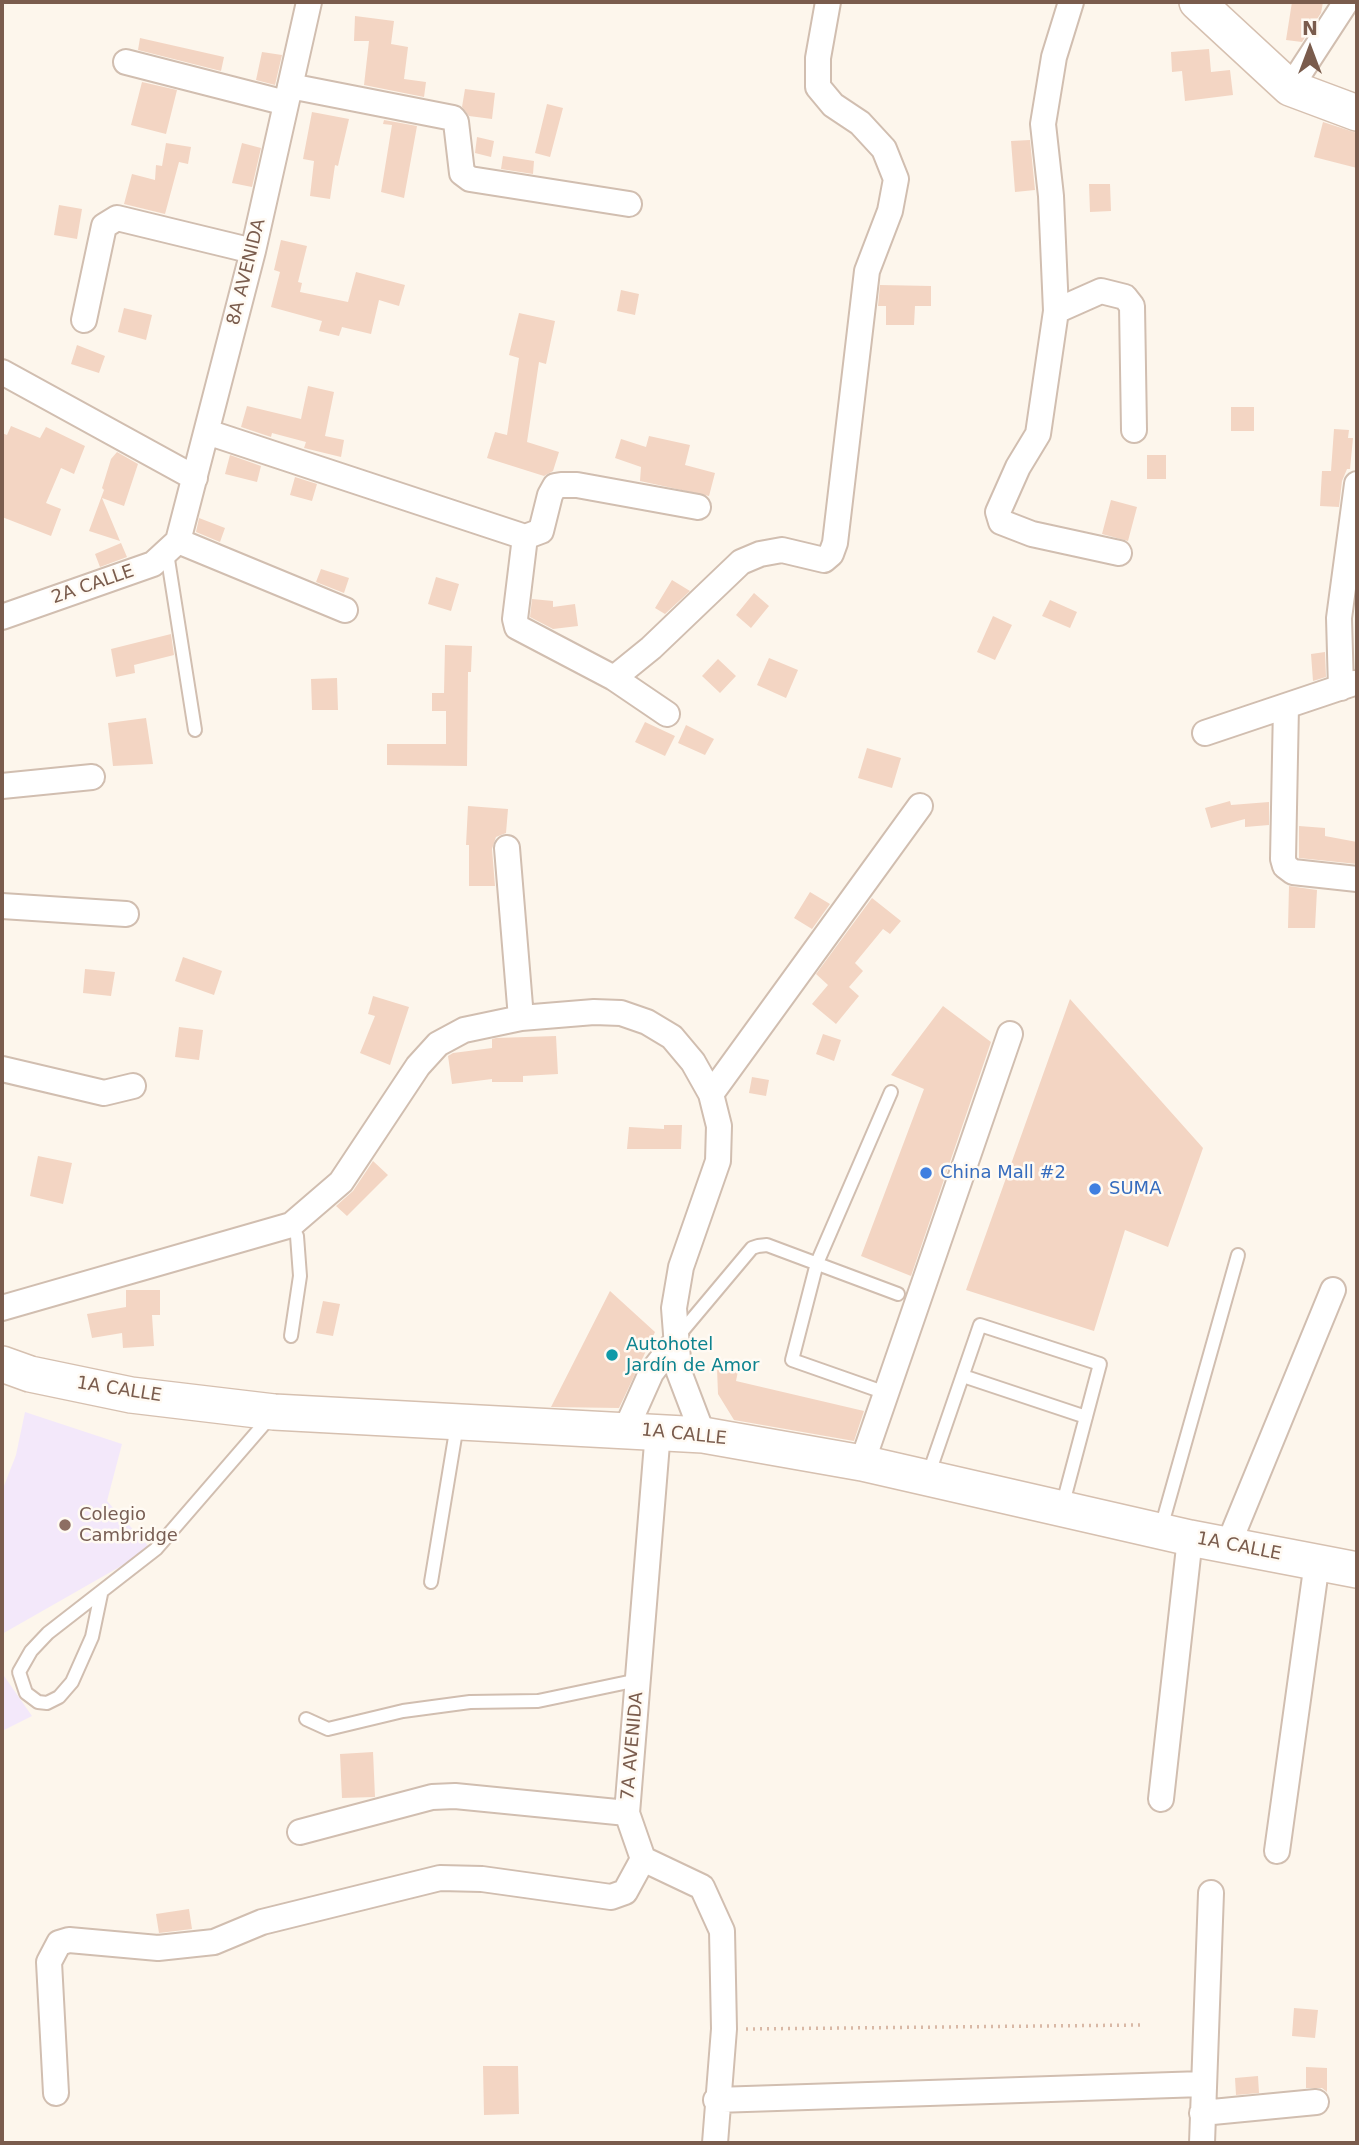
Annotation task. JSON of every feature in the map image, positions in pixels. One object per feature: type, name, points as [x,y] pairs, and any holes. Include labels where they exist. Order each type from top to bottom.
[{"type":"main road","points":[[1197,2],[1290,88],[1357,113]]},
{"type":"main road","name":"1A CALLE","points":[[2,1364],[30,1374],[131,1395],[274,1412],[703,1435],[862,1463],[1175,1533],[1357,1570]]},
{"type":"street","name":"8A AVENIDA","points":[[172,547],[195,478],[253,251],[309,2]]},
{"type":"street","points":[[614,678],[652,648],[741,562],[760,554],[782,550],[824,560],[831,554],[835,544],[867,271],[890,211],[896,179],[884,149],[860,123],[832,105],[818,87],[818,58],[828,2]]},
{"type":"street","points":[[1071,2],[1054,57],[1044,124],[1051,196],[1056,311],[1038,434],[1013,477],[998,512],[1001,522],[1032,534],[1119,553]]},
{"type":"street","points":[[1290,88],[1346,2]]},
{"type":"street","points":[[126,62],[288,95],[453,118],[456,122],[462,173],[470,179],[629,204]]},
{"type":"street","points":[[84,320],[104,226],[117,218],[253,251]]},
{"type":"street","points":[[1056,311],[1101,290],[1125,297],[1132,306],[1134,430]]},
{"type":"street","points":[[2,372],[195,478]]},
{"type":"street","points":[[207,432],[525,537],[541,531],[555,486],[577,485],[698,507]]},
{"type":"street","points":[[1205,733],[1349,685],[1339,618],[1357,484]]},
{"type":"street","points":[[525,537],[515,619],[517,627],[614,678],[667,713]]},
{"type":"street","points":[[172,547],[345,610]]},
{"type":"street","name":"2A CALLE","points":[[2,617],[153,564],[172,547]]},
{"type":"street","points":[[1286,706],[1283,859],[1293,872],[1357,879]]},
{"type":"street","points":[[2,786],[92,777]]},
{"type":"street","points":[[711,1094],[920,806]]},
{"type":"street","points":[[507,848],[521,1018]]},
{"type":"street","points":[[2,906],[126,914]]},
{"type":"street","points":[[2,1308],[291,1225],[341,1182],[418,1066],[438,1044],[464,1030],[521,1018],[594,1012],[621,1013],[647,1022],[672,1037],[693,1062],[711,1094],[719,1126],[718,1161],[681,1267],[674,1308],[679,1372],[703,1435]]},
{"type":"street","points":[[862,1463],[1010,1034]]},
{"type":"street","points":[[2,1069],[104,1093],[133,1086]]},
{"type":"street","points":[[1229,1543],[1333,1290]]},
{"type":"street","name":"7A AVENIDA","points":[[643,1859],[627,1814],[638,1680],[642,1430],[651,1373],[675,1342]]},
{"type":"street","points":[[1161,1799],[1175,1533]]},
{"type":"street","points":[[1277,1851],[1317,1562]]},
{"type":"street","points":[[300,1832],[432,1797],[455,1796],[627,1814]]},
{"type":"street","points":[[56,2093],[50,1962],[59,1943],[69,1940],[158,1948],[214,1942],[262,1922],[440,1878],[482,1879],[611,1897],[625,1892],[643,1859],[702,1887],[722,1931],[724,2029],[716,2101],[715,2143]]},
{"type":"street","points":[[1202,2143],[1211,1893]]},
{"type":"street","points":[[716,2101],[1203,2084]]},
{"type":"street","points":[[1202,2113],[1316,2102]]},
{"type":"lane","points":[[172,547],[195,730]]},
{"type":"lane","points":[[887,1393],[792,1360],[817,1264],[891,1092]]},
{"type":"lane","points":[[291,1225],[297,1236],[300,1276],[291,1336]]},
{"type":"lane","points":[[675,1342],[752,1248],[767,1245],[898,1294]]},
{"type":"lane","points":[[1175,1533],[1238,1255]]},
{"type":"lane","points":[[928,1478],[981,1325],[1100,1364],[1062,1507]]},
{"type":"lane","points":[[963,1377],[1086,1417]]},
{"type":"lane","points":[[101,1594],[92,1637],[72,1682],[59,1697],[47,1703],[38,1702],[26,1693],[20,1681],[22,1662],[48,1633],[156,1549],[274,1412]]},
{"type":"lane","points":[[431,1582],[458,1421]]},
{"type":"lane","points":[[306,1719],[328,1729],[403,1711],[470,1702],[538,1701],[638,1680]]},
{"type":"path","points":[[724,2029],[1140,2025]]},
{"type":"shaded area","name":"Colegio Cambridge","points":[[25,1412],[122,1444],[107,1501],[151,1549],[2,1634],[2,1491],[16,1455]]},
{"type":"shaded area","points":[[2,1673],[32,1716],[2,1731]]},
{"type":"building","points":[[1292,2],[1323,2],[1321,13],[1302,42],[1286,40]]},
{"type":"building","points":[[355,16],[394,21],[391,44],[408,47],[404,79],[426,82],[424,97],[364,85],[369,41],[354,41]]},
{"type":"building","points":[[140,38],[224,57],[221,71],[138,50]]},
{"type":"building","points":[[1209,49],[1211,72],[1230,70],[1233,95],[1185,101],[1182,71],[1172,72],[1171,52]]},
{"type":"building","points":[[262,52],[282,55],[275,85],[256,80]]},
{"type":"building","points":[[142,82],[177,90],[166,134],[131,125]]},
{"type":"building","points":[[465,89],[495,93],[492,119],[469,116],[462,107]]},
{"type":"building","points":[[547,104],[563,108],[550,157],[535,153]]},
{"type":"building","points":[[312,112],[349,119],[338,166],[335,165],[330,199],[310,196],[314,161],[303,159]]},
{"type":"building","points":[[384,120],[417,126],[404,198],[381,192],[392,125],[383,124]]},
{"type":"building","points":[[1323,122],[1357,133],[1357,168],[1314,157]]},
{"type":"building","points":[[477,137],[494,141],[491,157],[475,153]]},
{"type":"building","points":[[1030,140],[1035,190],[1015,192],[1011,141]]},
{"type":"building","points":[[166,143],[191,147],[188,164],[179,162],[165,214],[124,204],[132,174],[155,180],[156,165],[162,166]]},
{"type":"building","points":[[242,143],[261,148],[252,187],[232,183]]},
{"type":"building","points":[[503,156],[534,161],[533,174],[501,169]]},
{"type":"building","points":[[1089,184],[1110,184],[1111,211],[1090,212]]},
{"type":"building","points":[[59,205],[82,209],[77,239],[54,235]]},
{"type":"building","points":[[281,240],[307,246],[298,282],[302,283],[300,292],[348,302],[356,272],[405,285],[399,306],[379,300],[371,334],[342,327],[339,336],[319,331],[322,321],[271,307],[280,272],[274,270]]},
{"type":"building","points":[[880,285],[931,286],[931,306],[915,306],[914,325],[886,325],[886,306],[878,306]]},
{"type":"building","points":[[621,290],[639,294],[635,315],[617,311]]},
{"type":"building","points":[[124,308],[152,315],[146,340],[118,332]]},
{"type":"building","points":[[519,313],[555,321],[546,364],[539,362],[527,442],[559,452],[553,471],[544,476],[487,458],[495,432],[507,435],[519,358],[509,355]]},
{"type":"building","points":[[77,345],[105,356],[99,373],[71,364]]},
{"type":"building","points":[[308,386],[334,392],[325,436],[344,440],[341,457],[304,448],[306,442],[272,433],[271,437],[241,427],[247,406],[301,419]]},
{"type":"building","points":[[1231,407],[1254,407],[1254,431],[1231,431]]},
{"type":"building","points":[[11,426],[40,438],[46,427],[85,446],[74,474],[61,468],[46,503],[61,509],[51,536],[2,517],[2,433],[7,435]]},
{"type":"building","points":[[1334,429],[1349,430],[1348,438],[1353,438],[1350,469],[1347,469],[1342,481],[1339,507],[1320,506],[1322,471],[1331,471]]},
{"type":"building","points":[[649,436],[690,445],[685,465],[715,473],[709,496],[640,481],[641,467],[615,458],[621,439],[646,447]]},
{"type":"building","points":[[117,452],[138,464],[124,506],[102,498],[120,541],[89,531],[104,490],[102,488],[111,459]]},
{"type":"building","points":[[230,455],[261,466],[257,482],[225,474]]},
{"type":"building","points":[[1147,455],[1166,455],[1166,479],[1147,479]]},
{"type":"building","points":[[295,477],[317,484],[312,501],[290,495]]},
{"type":"building","points":[[1111,500],[1137,507],[1128,541],[1102,534]]},
{"type":"building","points":[[199,518],[225,528],[220,542],[196,532]]},
{"type":"building","points":[[121,543],[127,557],[100,567],[95,554]]},
{"type":"building","points":[[321,569],[349,578],[344,593],[316,582]]},
{"type":"building","points":[[436,577],[459,584],[451,611],[428,604]]},
{"type":"building","points":[[672,580],[690,591],[665,614],[655,608]]},
{"type":"building","points":[[754,593],[769,606],[751,628],[736,615]]},
{"type":"building","points":[[532,599],[553,601],[553,607],[575,604],[578,626],[553,629],[530,617]]},
{"type":"building","points":[[1050,600],[1077,612],[1070,628],[1042,616]]},
{"type":"building","points":[[993,616],[1012,625],[995,660],[977,652]]},
{"type":"building","points":[[171,634],[174,655],[134,665],[135,673],[116,677],[111,649]]},
{"type":"building","points":[[445,645],[472,646],[471,672],[468,672],[467,766],[387,765],[387,744],[446,744],[446,711],[432,711],[432,693],[444,693]]},
{"type":"building","points":[[1325,652],[1326,677],[1313,681],[1311,654]]},
{"type":"building","points":[[769,658],[798,670],[786,698],[757,685]]},
{"type":"building","points":[[718,659],[736,676],[720,693],[702,676]]},
{"type":"building","points":[[337,678],[338,710],[312,710],[311,679]]},
{"type":"building","points":[[146,718],[153,764],[113,766],[108,723]]},
{"type":"building","points":[[645,722],[675,736],[665,756],[635,742]]},
{"type":"building","points":[[686,725],[714,739],[705,755],[678,743]]},
{"type":"building","points":[[867,748],[901,758],[892,788],[858,778]]},
{"type":"building","points":[[1230,801],[1231,805],[1269,802],[1269,825],[1245,827],[1245,819],[1211,828],[1205,808]]},
{"type":"building","points":[[468,806],[508,809],[506,833],[496,837],[492,849],[495,886],[469,886],[469,845],[466,845]]},
{"type":"building","points":[[1299,826],[1325,828],[1325,836],[1357,842],[1357,864],[1299,858]]},
{"type":"building","points":[[1289,886],[1317,890],[1315,928],[1288,928]]},
{"type":"building","points":[[810,892],[830,904],[812,929],[794,918]]},
{"type":"building","points":[[872,898],[901,921],[890,934],[883,929],[855,963],[863,971],[849,987],[859,996],[836,1024],[812,1004],[828,985],[816,974]]},
{"type":"building","points":[[183,957],[222,971],[214,995],[175,981]]},
{"type":"building","points":[[85,969],[115,972],[111,996],[83,993]]},
{"type":"building","points":[[373,996],[409,1007],[390,1065],[360,1053],[375,1016],[368,1014]]},
{"type":"building","name":"SUMA","points":[[1070,999],[1203,1148],[1168,1247],[1125,1230],[1094,1331],[966,1290]]},
{"type":"building","name":"China Mall #2","points":[[943,1006],[991,1042],[911,1276],[861,1256],[924,1089],[891,1075]]},
{"type":"building","points":[[179,1027],[203,1030],[199,1060],[175,1057]]},
{"type":"building","points":[[823,1034],[841,1040],[834,1061],[816,1054]]},
{"type":"building","points":[[556,1036],[558,1074],[523,1076],[523,1082],[492,1082],[492,1079],[452,1084],[448,1056],[453,1053],[492,1048],[492,1039],[496,1038]]},
{"type":"building","points":[[752,1077],[769,1080],[766,1096],[749,1093]]},
{"type":"building","points":[[664,1125],[682,1125],[681,1149],[627,1149],[629,1127],[664,1129]]},
{"type":"building","points":[[38,1156],[72,1163],[63,1204],[30,1196]]},
{"type":"building","points":[[373,1161],[388,1175],[347,1216],[336,1206],[353,1191]]},
{"type":"building","points":[[126,1290],[160,1290],[160,1315],[152,1315],[154,1346],[123,1348],[122,1333],[92,1338],[87,1314],[126,1307]]},
{"type":"building","name":"Autohotel Jardín de Amor","points":[[610,1291],[655,1332],[619,1408],[551,1407]]},
{"type":"building","points":[[323,1301],[340,1304],[333,1336],[316,1333]]},
{"type":"building","points":[[717,1368],[738,1371],[736,1381],[864,1411],[854,1441],[734,1420],[718,1394]]},
{"type":"building","points":[[373,1752],[375,1797],[342,1798],[340,1754]]},
{"type":"building","points":[[189,1909],[192,1929],[159,1933],[156,1914]]},
{"type":"building","points":[[1294,2008],[1318,2010],[1315,2038],[1292,2036]]},
{"type":"building","points":[[483,2066],[518,2066],[519,2114],[484,2115]]},
{"type":"building","points":[[1306,2067],[1327,2068],[1327,2092],[1322,2088],[1306,2088]]},
{"type":"building","points":[[1258,2076],[1259,2093],[1236,2095],[1235,2078]]},
{"type":"place","name":"China Mall #2","points":[[926,1173]]},
{"type":"place","name":"SUMA","points":[[1095,1189]]},
{"type":"place","name":"Autohotel Jardín de Amor","points":[[612,1355]]},
{"type":"place","name":"Colegio Cambridge","points":[[65,1525]]}]
